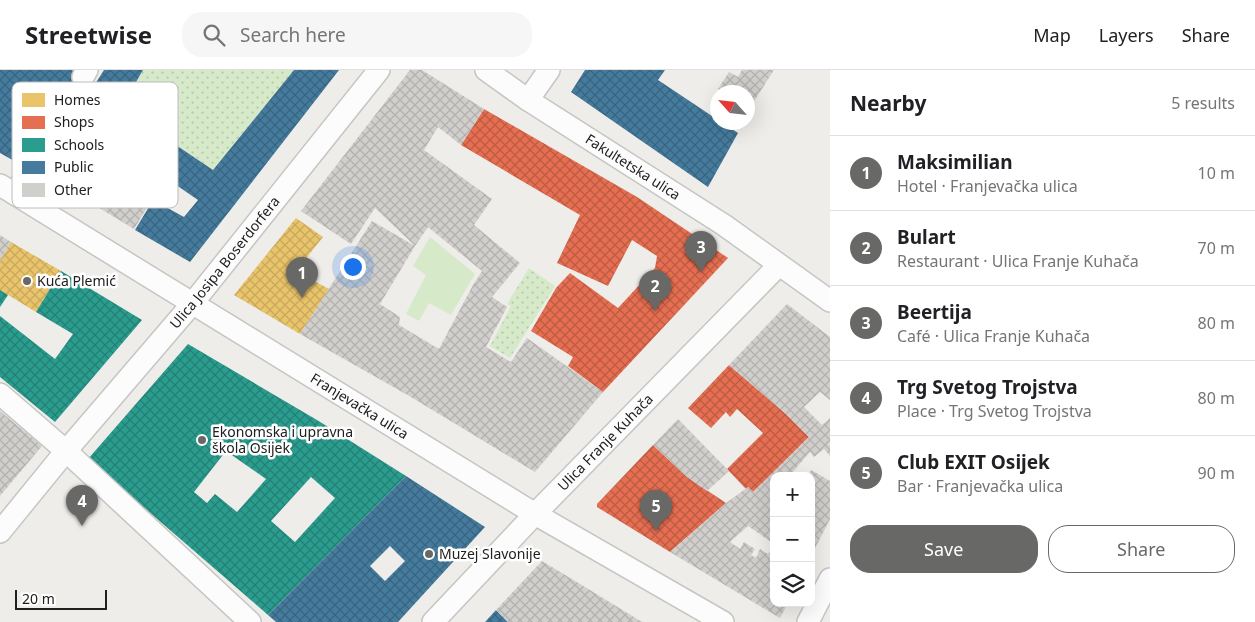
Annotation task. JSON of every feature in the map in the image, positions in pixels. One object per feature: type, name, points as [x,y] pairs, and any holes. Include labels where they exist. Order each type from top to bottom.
[{"type":"street","name":"Ulica Josipa Boserdorfera","points":[[0,532],[66,451],[192,304],[379,70]]},
{"type":"street","name":"Fakultetska ulica","points":[[486,70],[528,100],[724,225],[830,301]]},
{"type":"street","points":[[528,100],[549,70]]},
{"type":"street","name":"Franjevačka ulica","points":[[38,208],[535,514],[722,622]]},
{"type":"street","name":"Ulica Franje Kuhača","points":[[433,622],[535,514],[780,265]]},
{"type":"street","points":[[0,394],[66,451],[250,622]]},
{"type":"street","points":[[808,622],[830,579]]},
{"type":"green space","points":[[143,70],[294,70],[213,170],[178,146],[178,82],[136,82]]},
{"type":"green space","points":[[430,237],[475,274],[451,315],[429,303],[419,321],[406,314],[426,275],[413,266]]},
{"type":"green space","points":[[529,268],[555,286],[510,358],[490,346],[511,306],[507,304]]},
{"type":"building: Homes","points":[[296,218],[323,237],[296,271],[329,289],[300,334],[234,295]]},
{"type":"building: Homes","name":"Kuća Plemić","points":[[11,242],[61,271],[36,312],[0,290],[0,261]]},
{"type":"building: Shops","points":[[484,109],[637,197],[728,258],[603,392],[568,366],[573,357],[531,331],[556,288],[570,273],[618,308],[655,268],[657,256],[632,240],[608,286],[557,263],[580,215],[461,145]]},
{"type":"building: Shops","points":[[729,365],[786,414],[809,437],[773,472],[770,472],[770,475],[753,492],[748,487],[746,489],[727,469],[763,433],[737,409],[730,417],[726,412],[711,428],[688,408]]},
{"type":"building: Shops","points":[[653,445],[687,477],[726,503],[670,552],[597,507],[597,504]]},
{"type":"building: Schools","points":[[61,271],[142,320],[55,422],[0,377],[0,316],[55,359],[73,334],[36,312]]},
{"type":"building: Schools","points":[[0,290],[8,295],[0,307]]},
{"type":"building: Schools","points":[[188,344],[317,420],[406,476],[268,615],[88,459]],"holes":[[[226,451],[266,479],[237,512],[215,494],[207,503],[194,492]],[[311,477],[335,498],[295,542],[271,521]]]},
{"type":"building: Public","points":[[0,70],[72,70],[92,82],[12,82],[12,160],[0,153]]},
{"type":"building: Public","points":[[104,70],[143,70],[136,82],[96,82]]},
{"type":"building: Public","points":[[294,70],[339,70],[190,262],[135,230],[148,208],[168,208],[184,217],[198,200],[178,186],[178,146],[213,170]]},
{"type":"building: Public","points":[[585,70],[665,70],[658,80],[710,115],[710,130],[734,130],[738,133],[708,187],[571,92]]},
{"type":"building: Public","name":"Muzej Slavonije","points":[[406,476],[485,527],[398,622],[276,622],[268,615]],"holes":[[[390,546],[405,561],[385,581],[370,566]]]},
{"type":"building: Public","points":[[496,610],[508,622],[485,622]]},
{"type":"building: Other","points":[[410,70],[422,70],[484,109],[461,145],[438,127],[424,150],[492,199],[474,225],[520,263],[492,297],[507,307],[486,347],[511,362],[527,338],[603,392],[535,472],[411,397],[300,334],[372,221],[415,246],[375,208],[351,244],[301,211]],"holes":[[[428,227],[482,271],[439,349],[399,325],[400,317],[380,304]]]},
{"type":"building: Other","points":[[742,70],[774,70],[755,100],[755,85],[721,85],[729,72],[738,77]]},
{"type":"building: Other","points":[[99,208],[147,208],[134,229]]},
{"type":"building: Other","points":[[0,235],[11,242],[0,261]]},
{"type":"building: Other","points":[[787,304],[830,337],[830,400],[820,392],[804,407],[822,425],[830,418],[830,443],[828,444],[830,445],[830,456],[824,449],[814,457],[810,452],[793,472],[773,472],[809,437],[786,414],[729,365]]},
{"type":"building: Other","points":[[0,411],[42,446],[0,496]]},
{"type":"building: Other","points":[[678,419],[729,471],[707,491],[687,477],[653,445]]},
{"type":"building: Other","points":[[815,472],[830,481],[830,519],[815,548]]},
{"type":"building: Other","points":[[770,475],[770,541],[748,526],[730,542],[740,549],[744,542],[755,549],[751,555],[756,558],[760,549],[768,554],[770,551],[770,607],[786,607],[780,618],[670,552],[726,503],[748,487],[753,492]]},
{"type":"building: Other","points":[[542,561],[642,622],[508,622],[496,610]]},
{"type":"tunnel","points":[[80,82],[83,77]]},
{"type":"place","name":"Beertija","points":[[701,272]]},
{"type":"place","name":"Kuća Plemić","points":[[27,281]]},
{"type":"place","name":"Maksimilian","points":[[302,298]]},
{"type":"place","name":"Bulart","points":[[655,311]]},
{"type":"place","name":"Ekonomska i upravna škola Osijek","points":[[202,440]]},
{"type":"place","name":"Trg Svetog Trojstva","points":[[82,526]]},
{"type":"place","name":"Club EXIT Osijek","points":[[656,531]]},
{"type":"place","name":"Muzej Slavonije","points":[[429,554]]}]
